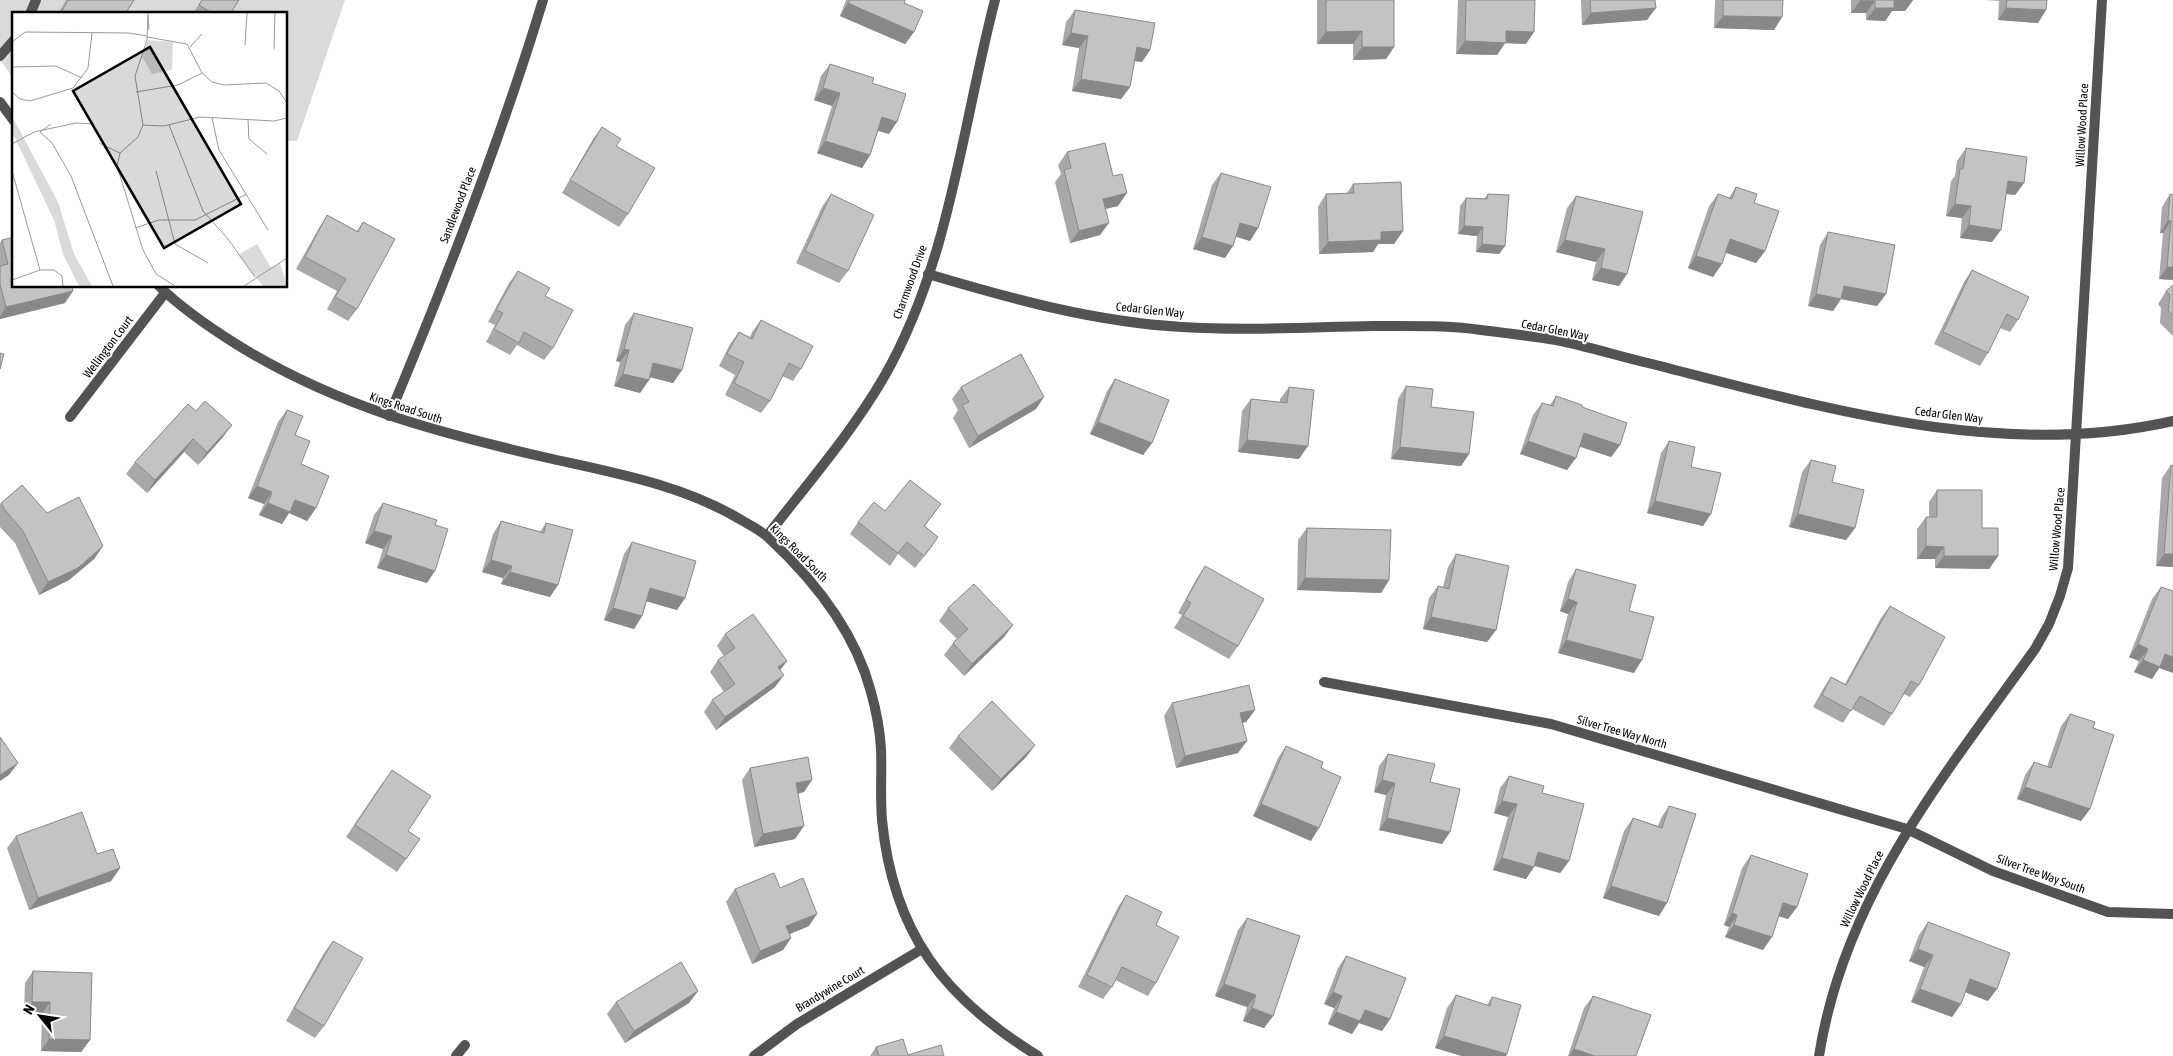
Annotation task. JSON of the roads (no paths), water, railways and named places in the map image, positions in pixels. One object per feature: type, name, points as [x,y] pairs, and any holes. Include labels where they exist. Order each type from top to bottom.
[{"type":"street","points":[[31,12],[36,0]]},
{"type":"street","name":"Sandlewood Place","points":[[389,416],[424,332],[518,83],[543,0]]},
{"type":"street","name":"Charmwood Drive","points":[[767,536],[856,422],[884,376],[928,274],[946,218],[961,157],[995,0]]},
{"type":"street","name":"Willow Wood Place","points":[[1819,1056],[1830,1003],[1852,940],[1875,887],[1908,829],[2034,649],[2049,624],[2068,568],[2102,0]]},
{"type":"street","points":[[0,56],[12,42]]},
{"type":"street","points":[[0,102],[12,118]]},
{"type":"street","name":"Cedar Glen Way","points":[[928,274],[1068,312],[1143,324],[1236,328],[1428,326],[1476,329],[1556,340],[1832,409],[1950,429],[2022,435],[2077,434],[2173,421]]},
{"type":"street","name":"Kings Road South","points":[[162,290],[217,332],[265,362],[315,387],[389,416],[452,436],[621,474],[682,491],[725,510],[767,536],[806,575],[829,604],[844,626],[863,667],[872,692],[881,746],[882,817],[888,864],[899,899],[922,949],[941,975],[969,1007],[1005,1035],[1038,1056]]},
{"type":"street","name":"Wellington Court","points":[[70,417],[162,290]]},
{"type":"street","name":"Silver Tree Way North","points":[[1324,682],[1551,724],[1908,829]]},
{"type":"street","name":"Silver Tree Way South","points":[[1908,829],[1992,871],[2108,912],[2173,914]]},
{"type":"street","name":"Brandywine Court","points":[[754,1056],[797,1024],[922,949]]},
{"type":"street","points":[[456,1056],[465,1045]]}]
